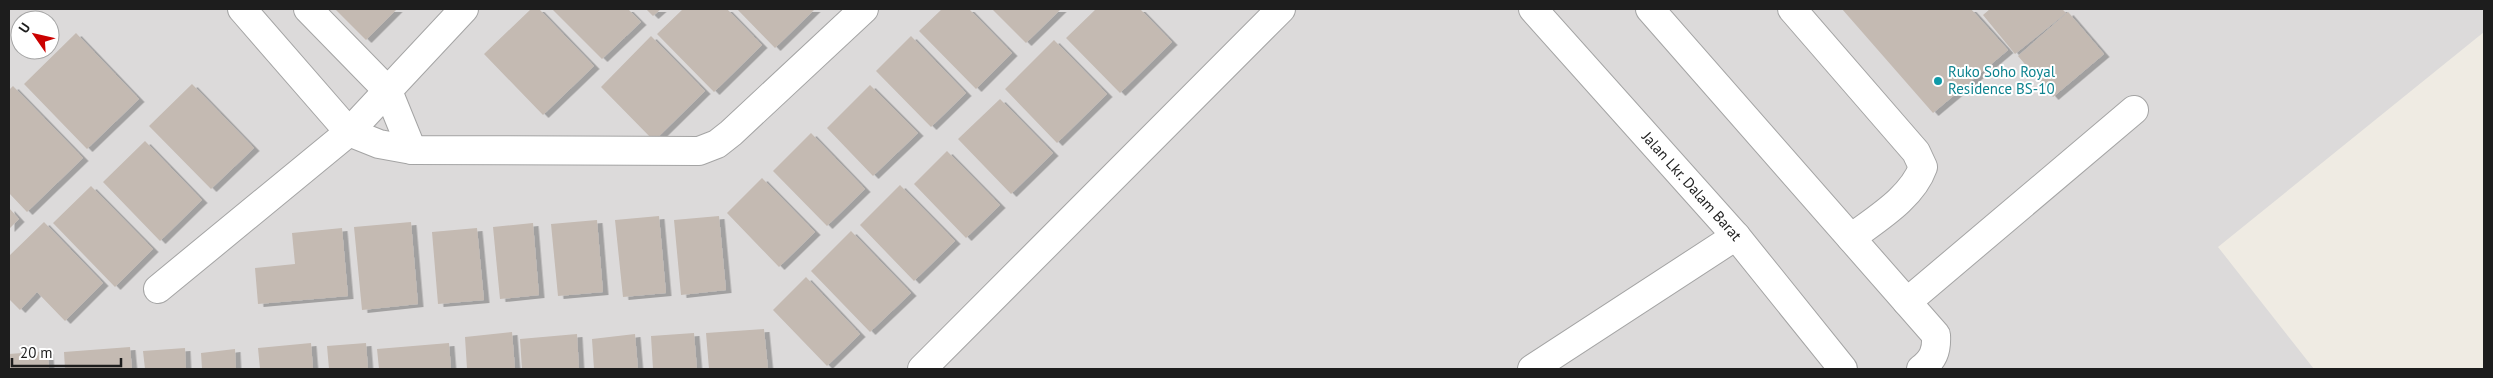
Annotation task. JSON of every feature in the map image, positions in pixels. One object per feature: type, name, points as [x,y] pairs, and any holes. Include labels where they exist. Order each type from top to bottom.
[{"type":"street","points":[[242,9],[349,132],[379,144],[412,150],[699,151],[717,144],[730,133],[864,9]]},
{"type":"street","points":[[308,9],[388,91],[412,150]]},
{"type":"street","points":[[158,289],[349,132],[464,9]]},
{"type":"street","points":[[922,369],[1281,9]]},
{"type":"street","name":"Jalan Lkr. Dalam Barat","points":[[1533,9],[1736,236],[1843,369]]},
{"type":"street","points":[[1650,9],[1936,335],[1937,347],[1931,361],[1921,369]]},
{"type":"street","points":[[1792,9],[1916,152],[1923,167],[1919,179],[1895,204],[1851,238]]},
{"type":"street","points":[[1907,302],[2134,110]]},
{"type":"street","points":[[1532,369],[1736,236]]},
{"type":"shaded area","points":[[9,9],[2484,9],[2484,32],[2218,247],[2314,369],[9,369]]},
{"type":"building","points":[[335,9],[397,9],[366,40]]},
{"type":"building","points":[[531,9],[539,9],[594,66],[543,115],[484,54]]},
{"type":"building","points":[[552,9],[628,9],[641,22],[602,59]]},
{"type":"building","points":[[646,9],[661,9],[653,16]]},
{"type":"building","points":[[683,9],[727,9],[762,45],[714,92],[657,34]]},
{"type":"building","points":[[737,9],[815,9],[775,48]]},
{"type":"building","points":[[942,9],[969,9],[1012,53],[976,89],[919,31]]},
{"type":"building","points":[[992,9],[1061,9],[1026,43]]},
{"type":"building","points":[[1096,9],[1140,9],[1172,42],[1120,93],[1066,38]]},
{"type":"building","name":"Ruko Soho Royal Residence BS-10","points":[[1842,9],[1971,9],[2008,50],[1933,113]]},
{"type":"building","points":[[1990,9],[2062,9],[2066,13],[2015,54],[1983,15]]},
{"type":"building","points":[[2068,12],[2104,54],[2053,97],[2018,56]]},
{"type":"building","points":[[76,33],[139,99],[87,149],[24,84],[48,60],[60,60],[60,49]]},
{"type":"building","points":[[651,36],[705,91],[654,141],[601,87]]},
{"type":"building","points":[[911,36],[966,93],[931,127],[876,71]]},
{"type":"building","points":[[1054,40],[1107,94],[1057,143],[1005,89]]},
{"type":"building","points":[[192,84],[254,148],[211,189],[149,126]]},
{"type":"building","points":[[870,85],[918,133],[873,176],[827,128]]},
{"type":"building","points":[[13,86],[83,158],[27,212],[9,193],[9,90]]},
{"type":"building","points":[[1000,99],[1053,153],[1011,194],[958,139]]},
{"type":"building","points":[[811,133],[865,189],[827,226],[773,171]]},
{"type":"building","points":[[145,141],[202,200],[160,241],[103,182]]},
{"type":"building","points":[[947,151],[1000,205],[966,238],[914,184]]},
{"type":"building","points":[[762,178],[815,232],[779,267],[727,213]]},
{"type":"building","points":[[900,185],[955,241],[914,281],[860,225]]},
{"type":"building","points":[[91,186],[153,249],[115,287],[53,223]]},
{"type":"building","points":[[9,208],[19,219],[9,229]]},
{"type":"building","points":[[659,216],[666,293],[623,297],[615,220]]},
{"type":"building","points":[[719,216],[726,290],[681,295],[674,220]]},
{"type":"building","points":[[597,220],[603,292],[558,296],[551,224]]},
{"type":"building","points":[[44,222],[103,283],[65,321],[37,292],[20,310],[9,299],[9,256]]},
{"type":"building","points":[[411,222],[418,304],[362,310],[354,227]]},
{"type":"building","points":[[533,223],[539,295],[500,299],[493,227]]},
{"type":"building","points":[[342,228],[348,296],[258,304],[255,268],[295,264],[292,233]]},
{"type":"building","points":[[477,228],[484,300],[438,304],[432,232]]},
{"type":"building","points":[[851,231],[911,293],[870,332],[811,271]]},
{"type":"building","points":[[806,277],[860,334],[827,366],[773,310]]},
{"type":"building","points":[[764,329],[768,369],[709,369],[706,333]]},
{"type":"building","points":[[512,332],[515,369],[467,369],[465,337]]},
{"type":"building","points":[[694,333],[697,369],[653,369],[651,336]]},
{"type":"building","points":[[577,334],[579,369],[522,369],[520,339]]},
{"type":"building","points":[[635,334],[638,369],[594,369],[592,339]]},
{"type":"building","points":[[311,343],[313,369],[260,369],[258,348]]},
{"type":"building","points":[[366,343],[368,369],[329,369],[327,346]]},
{"type":"building","points":[[449,343],[451,369],[379,369],[377,349]]},
{"type":"building","points":[[130,347],[132,369],[65,369],[64,352]]},
{"type":"building","points":[[185,348],[186,369],[145,369],[143,351]]},
{"type":"building","points":[[235,349],[236,369],[202,369],[201,353]]},
{"type":"building","points":[[48,351],[49,369],[9,369],[9,354]]},
{"type":"place","name":"Ruko Soho Royal Residence BS-10","points":[[1938,81]]}]
